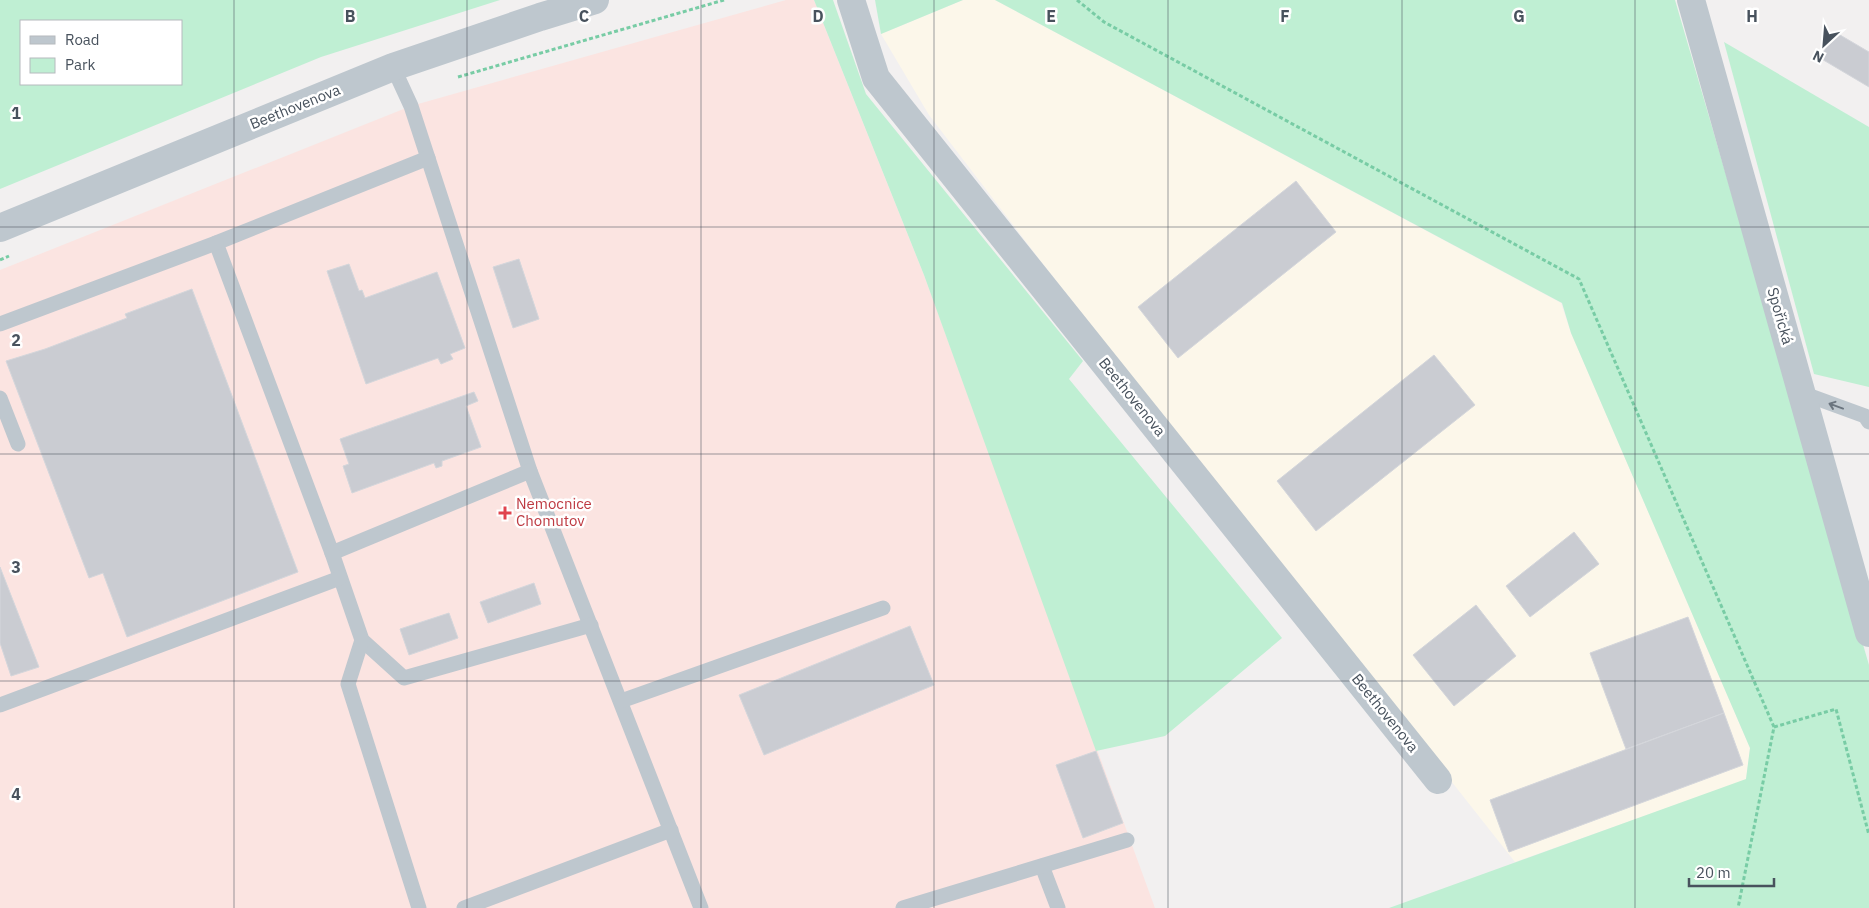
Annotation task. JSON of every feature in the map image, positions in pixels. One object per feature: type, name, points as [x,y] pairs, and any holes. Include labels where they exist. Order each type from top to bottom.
[{"type":"street","name":"Beethovenova","points":[[0,228],[538,8],[595,0]]},
{"type":"street","name":"Beethovenova","points":[[851,0],[876,78],[1438,780]]},
{"type":"street","name":"Spořická","points":[[1691,0],[1869,633]]},
{"type":"lane","points":[[393,67],[411,106],[530,471],[592,625],[701,908]]},
{"type":"lane","points":[[0,324],[216,243],[428,158]]},
{"type":"lane","points":[[216,243],[332,554],[362,640],[404,678],[592,625]]},
{"type":"lane","points":[[1802,393],[1865,416],[1869,422]]},
{"type":"lane","points":[[0,398],[18,444]]},
{"type":"lane","points":[[332,554],[530,471]]},
{"type":"lane","points":[[0,705],[340,578]]},
{"type":"lane","points":[[621,702],[883,608]]},
{"type":"lane","points":[[362,640],[348,684],[419,908]]},
{"type":"lane","points":[[464,908],[671,830]]},
{"type":"lane","points":[[903,908],[1127,840]]},
{"type":"lane","points":[[1042,866],[1058,908]]},
{"type":"path","points":[[458,77],[724,0]]},
{"type":"path","points":[[1077,0],[1104,22],[1579,279],[1774,727],[1738,908]]},
{"type":"path","points":[[0,260],[9,256]]},
{"type":"path","points":[[1774,727],[1836,709],[1869,835]]},
{"type":"shaded area","name":"Nemocnice Chomutov","points":[[786,0],[814,0],[924,275],[1155,908],[0,908],[0,270],[411,106]]},
{"type":"shaded area","points":[[963,0],[995,0],[1561,303],[1571,333],[1750,748],[1746,780],[1515,862],[1040,260],[929,115],[881,34]]},
{"type":"green space","points":[[0,0],[500,0],[321,57],[0,189]]},
{"type":"green space","points":[[814,0],[833,0],[866,94],[1083,361],[1069,379],[1282,638],[1165,736],[1096,751],[924,275]]},
{"type":"green space","points":[[875,0],[963,0],[881,34]]},
{"type":"green space","points":[[995,0],[1675,0],[1869,665],[1869,908],[1389,908],[1746,779],[1750,748],[1571,333],[1562,303]]},
{"type":"green space","points":[[1724,42],[1869,127],[1869,387],[1814,374]]},
{"type":"building","points":[[1835,32],[1869,52],[1869,87],[1820,58]]},
{"type":"building","points":[[1296,181],[1336,232],[1178,358],[1138,307]]},
{"type":"building","points":[[519,259],[539,319],[513,328],[493,267]]},
{"type":"building","points":[[349,264],[359,291],[362,290],[365,298],[437,272],[465,348],[450,354],[453,359],[441,364],[438,358],[366,384],[327,271]]},
{"type":"building","points":[[192,289],[298,572],[127,637],[103,573],[89,578],[6,361],[45,349],[127,318],[125,314]]},
{"type":"building","points":[[1434,355],[1475,405],[1316,531],[1277,481]]},
{"type":"building","points":[[474,392],[478,401],[466,406],[481,447],[442,461],[442,466],[436,468],[434,463],[352,493],[343,466],[349,464],[340,439]]},
{"type":"building","points":[[1574,532],[1599,564],[1530,617],[1506,586]]},
{"type":"building","points":[[0,567],[39,667],[11,676],[0,643]]},
{"type":"building","points":[[534,583],[541,604],[488,623],[480,602]]},
{"type":"building","points":[[1476,605],[1516,656],[1454,706],[1413,655]]},
{"type":"building","points":[[449,613],[458,638],[409,655],[400,629]]},
{"type":"building","points":[[1688,617],[1724,713],[1626,749],[1590,653]]},
{"type":"building","points":[[910,626],[934,685],[764,755],[739,695]]},
{"type":"building","points":[[1724,713],[1743,765],[1509,852],[1490,800]]},
{"type":"building","points":[[1096,751],[1123,823],[1083,838],[1056,765]]},
{"type":"place","name":"Nemocnice Chomutov","points":[[505,513]]}]
